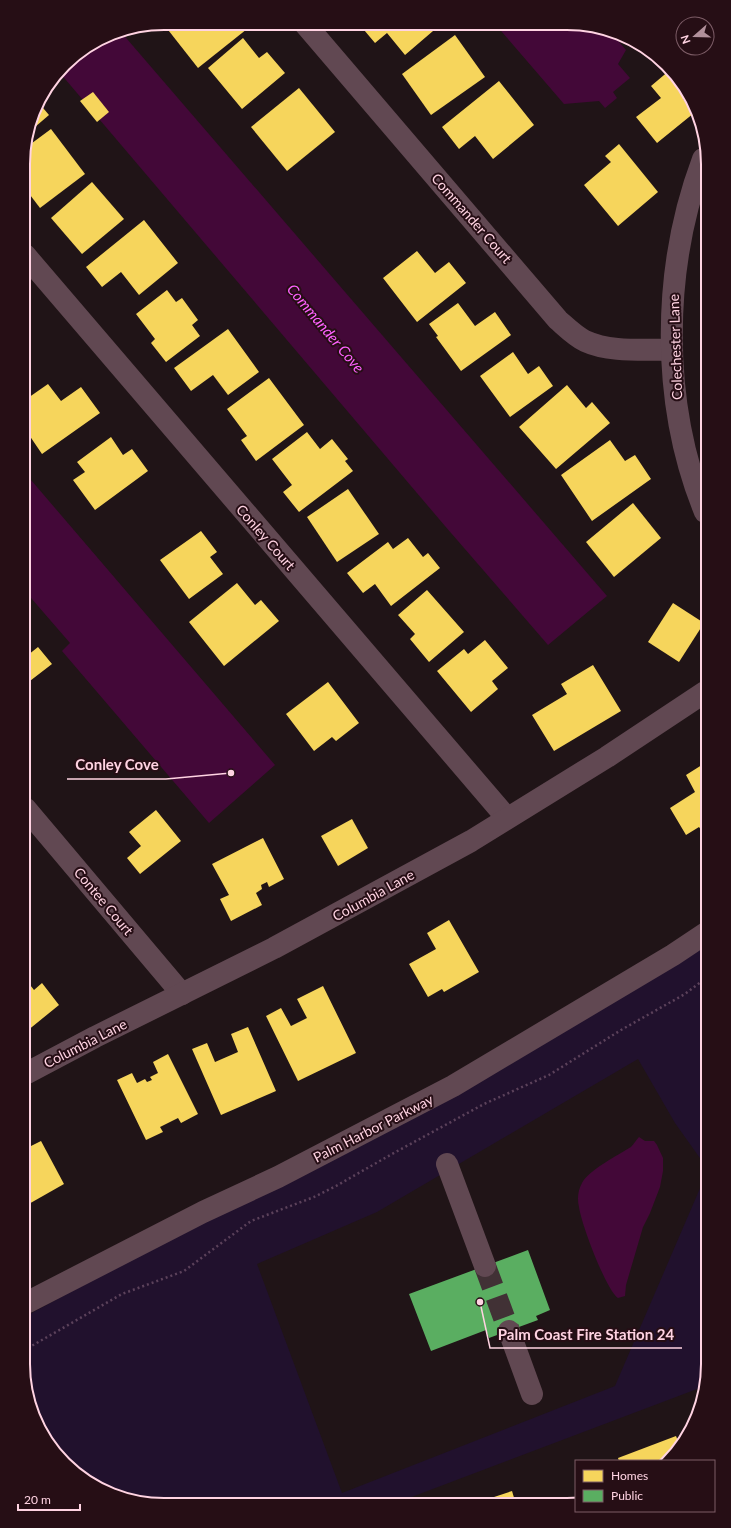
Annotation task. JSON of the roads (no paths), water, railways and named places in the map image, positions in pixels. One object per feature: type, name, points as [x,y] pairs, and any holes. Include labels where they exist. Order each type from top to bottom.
[{"type":"street","name":"Commander Court","points":[[310,30],[558,320],[567,328],[584,340],[599,346],[672,350]]},
{"type":"street","name":"Colechester Lane","points":[[701,165],[691,193],[680,244],[673,291],[672,350],[677,404],[682,432],[694,482],[701,503]]},
{"type":"street","name":"Conley Court","points":[[30,262],[507,818]]},
{"type":"street","name":"Columbia Lane","points":[[30,1071],[344,911],[471,841],[607,757],[701,695]]},
{"type":"street","name":"Contee Court","points":[[30,814],[182,994]]},
{"type":"street","name":"Palm Harbor Parkway","points":[[30,1301],[203,1212],[278,1177],[423,1102],[673,955],[701,936]]},
{"type":"street","points":[[447,1164],[485,1266]]},
{"type":"street","points":[[509,1331],[532,1394]]},
{"type":"water","points":[[500,30],[576,30],[610,37],[618,40],[626,50],[618,64],[630,78],[613,92],[617,98],[605,108],[599,101],[564,104]]},
{"type":"water","name":"Commander Cove","points":[[125,36],[607,596],[548,645],[63,77],[69,69],[97,48]]},
{"type":"water","points":[[30,479],[275,765],[209,823],[62,651],[70,643],[30,597]]},
{"type":"water","points":[[639,1137],[645,1141],[654,1141],[657,1145],[663,1158],[663,1171],[660,1187],[643,1227],[626,1285],[625,1296],[618,1298],[607,1283],[589,1241],[578,1204],[578,1195],[582,1183],[591,1173],[604,1163],[631,1147]]},
{"type":"tunnel","points":[[485,1266],[509,1331]]},
{"type":"place","name":"Conley Cove","points":[[231,773]]},
{"type":"place","name":"Palm Coast Fire Station 24","points":[[480,1302]]}]
